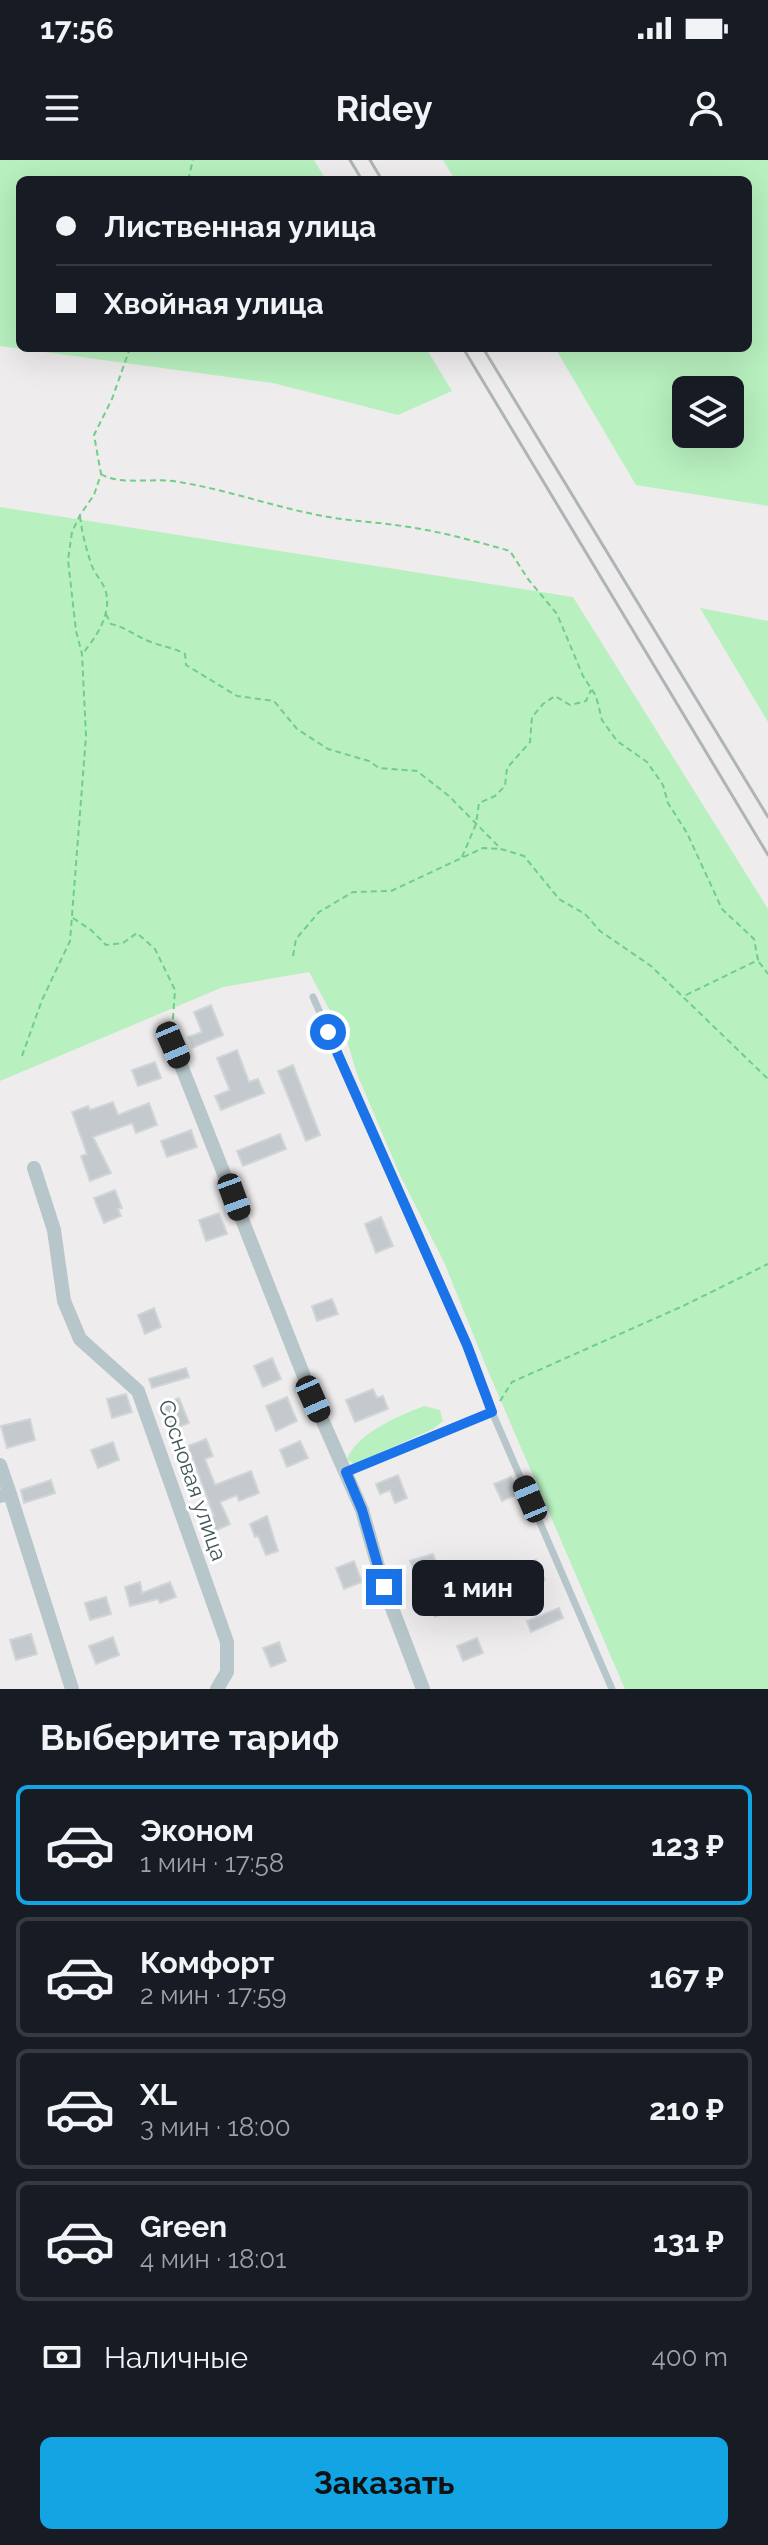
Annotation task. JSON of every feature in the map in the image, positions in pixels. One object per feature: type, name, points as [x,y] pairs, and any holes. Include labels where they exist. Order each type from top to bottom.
[{"type":"street","points":[[173,1045],[272,1298],[362,1510],[384,1587],[423,1689]]},
{"type":"street","name":"Сосновая улица","points":[[34,1168],[54,1230],[64,1301],[80,1339],[138,1391],[227,1642],[227,1672],[217,1689]]},
{"type":"street","points":[[0,1465],[5,1495],[72,1689]]},
{"type":"lane","points":[[313,997],[467,1345],[492,1412],[612,1689]]},
{"type":"lane","points":[[346,1472],[492,1412]]},
{"type":"path","points":[[22,1056],[42,1000],[70,941],[86,736],[82,654],[76,631],[68,560],[72,532],[94,495],[101,474],[94,435],[112,399],[129,352]]},
{"type":"path","points":[[101,474],[110,480],[169,480],[225,490],[326,517],[405,526],[510,551],[557,614],[583,676],[596,696],[602,720],[617,741],[647,762],[663,785],[668,803],[687,833],[722,909],[754,939],[758,960],[768,974]]},
{"type":"path","points":[[80,515],[82,537],[106,591],[106,614],[98,634],[82,654]]},
{"type":"path","points":[[106,614],[111,624],[129,628],[152,643],[175,648],[185,654],[186,665],[237,696],[274,701],[297,729],[328,749],[369,761],[379,768],[417,771],[449,796],[501,849]]},
{"type":"path","points":[[461,859],[476,824],[479,803],[495,796],[505,786],[507,768],[530,742],[532,717],[555,696],[570,705],[586,701],[591,688]]},
{"type":"path","points":[[293,956],[296,939],[319,912],[353,892],[391,891],[483,848],[501,849],[524,856],[559,899],[585,914],[600,931],[651,966],[768,1079]]},
{"type":"path","points":[[72,917],[106,945],[123,943],[137,933],[155,949],[175,990],[171,1022],[173,1045]]},
{"type":"path","points":[[684,996],[758,960]]},
{"type":"path","points":[[492,1412],[512,1382],[644,1325],[768,1264]]},
{"type":"green space","points":[[0,160],[314,160],[324,176],[16,176],[16,348],[0,346]]},
{"type":"green space","points":[[443,160],[768,160],[768,506],[636,485],[557,352],[752,352],[752,176],[453,176]]},
{"type":"green space","points":[[44,352],[428,352],[452,391],[398,415],[273,383]]},
{"type":"green space","points":[[0,507],[573,597],[768,909],[768,1689],[625,1689],[444,1262],[400,1175],[357,1074],[348,1044],[309,972],[223,987],[0,1081]]},
{"type":"green space","points":[[700,608],[768,621],[768,722]]},
{"type":"green space","points":[[424,1406],[440,1410],[443,1421],[433,1429],[354,1464],[347,1459],[352,1449],[370,1433]]},
{"type":"building","points":[[211,1005],[223,1035],[192,1048],[188,1037],[202,1032],[194,1012]]},
{"type":"building","points":[[237,1050],[249,1082],[258,1079],[264,1093],[221,1110],[215,1096],[230,1090],[217,1058]]},
{"type":"building","points":[[155,1062],[161,1078],[138,1086],[132,1070]]},
{"type":"building","points":[[293,1065],[320,1135],[306,1141],[278,1071]]},
{"type":"building","points":[[113,1102],[118,1115],[149,1103],[157,1125],[136,1133],[132,1123],[93,1137],[111,1173],[90,1181],[81,1156],[87,1154],[72,1112]]},
{"type":"building","points":[[191,1130],[197,1147],[167,1157],[161,1141]]},
{"type":"building","points":[[280,1134],[286,1149],[243,1166],[237,1151]]},
{"type":"building","points":[[115,1190],[122,1208],[118,1209],[121,1216],[104,1223],[94,1198]]},
{"type":"building","points":[[219,1213],[227,1234],[206,1241],[199,1220]]},
{"type":"building","points":[[381,1217],[393,1246],[376,1253],[365,1224]]},
{"type":"building","points":[[332,1299],[338,1314],[317,1321],[312,1306]]},
{"type":"building","points":[[154,1308],[161,1327],[145,1334],[138,1315]]},
{"type":"building","points":[[272,1358],[281,1379],[263,1387],[254,1366]]},
{"type":"building","points":[[186,1368],[189,1377],[152,1388],[149,1379]]},
{"type":"building","points":[[373,1389],[377,1398],[383,1396],[388,1409],[355,1422],[346,1400]]},
{"type":"building","points":[[126,1394],[132,1412],[112,1418],[107,1399]]},
{"type":"building","points":[[287,1397],[297,1421],[276,1431],[266,1406]]},
{"type":"building","points":[[179,1398],[189,1423],[173,1429],[163,1404]]},
{"type":"building","points":[[30,1419],[35,1440],[7,1448],[1,1426]]},
{"type":"building","points":[[206,1439],[213,1456],[205,1459],[215,1485],[251,1471],[259,1493],[239,1501],[237,1495],[220,1502],[230,1524],[213,1532],[207,1519],[214,1516],[188,1446]]},
{"type":"building","points":[[300,1441],[308,1458],[287,1467],[280,1450]]},
{"type":"building","points":[[113,1442],[119,1460],[98,1468],[91,1450]]},
{"type":"building","points":[[398,1475],[407,1498],[395,1503],[390,1490],[380,1494],[376,1484]]},
{"type":"building","points":[[511,1477],[518,1494],[502,1501],[494,1484]]},
{"type":"building","points":[[51,1480],[55,1493],[24,1503],[21,1490]]},
{"type":"building","points":[[267,1516],[278,1551],[266,1555],[250,1524]]},
{"type":"building","points":[[433,1554],[440,1573],[417,1581],[410,1561]]},
{"type":"building","points":[[536,1560],[545,1580],[529,1587],[520,1567]]},
{"type":"building","points":[[354,1561],[362,1582],[344,1589],[336,1568]]},
{"type":"building","points":[[140,1582],[142,1593],[170,1582],[176,1597],[160,1603],[158,1599],[130,1606],[125,1587]]},
{"type":"building","points":[[454,1591],[460,1607],[435,1617],[429,1601]]},
{"type":"building","points":[[106,1597],[111,1614],[90,1620],[85,1603]]},
{"type":"building","points":[[559,1608],[563,1618],[531,1632],[527,1621]]},
{"type":"building","points":[[31,1634],[37,1654],[16,1660],[10,1640]]},
{"type":"building","points":[[113,1637],[119,1655],[96,1664],[89,1646]]},
{"type":"building","points":[[477,1638],[483,1653],[463,1661],[457,1646]]},
{"type":"building","points":[[279,1642],[286,1661],[271,1667],[263,1648]]},
{"type":"railway","points":[[350,160],[360,176]]},
{"type":"railway","points":[[370,160],[380,176]]},
{"type":"railway","points":[[465,352],[768,855]]},
{"type":"railway","points":[[485,352],[768,817]]},
{"type":"route","points":[[328,1032],[467,1345],[492,1412],[346,1472],[362,1510],[384,1587]]}]
